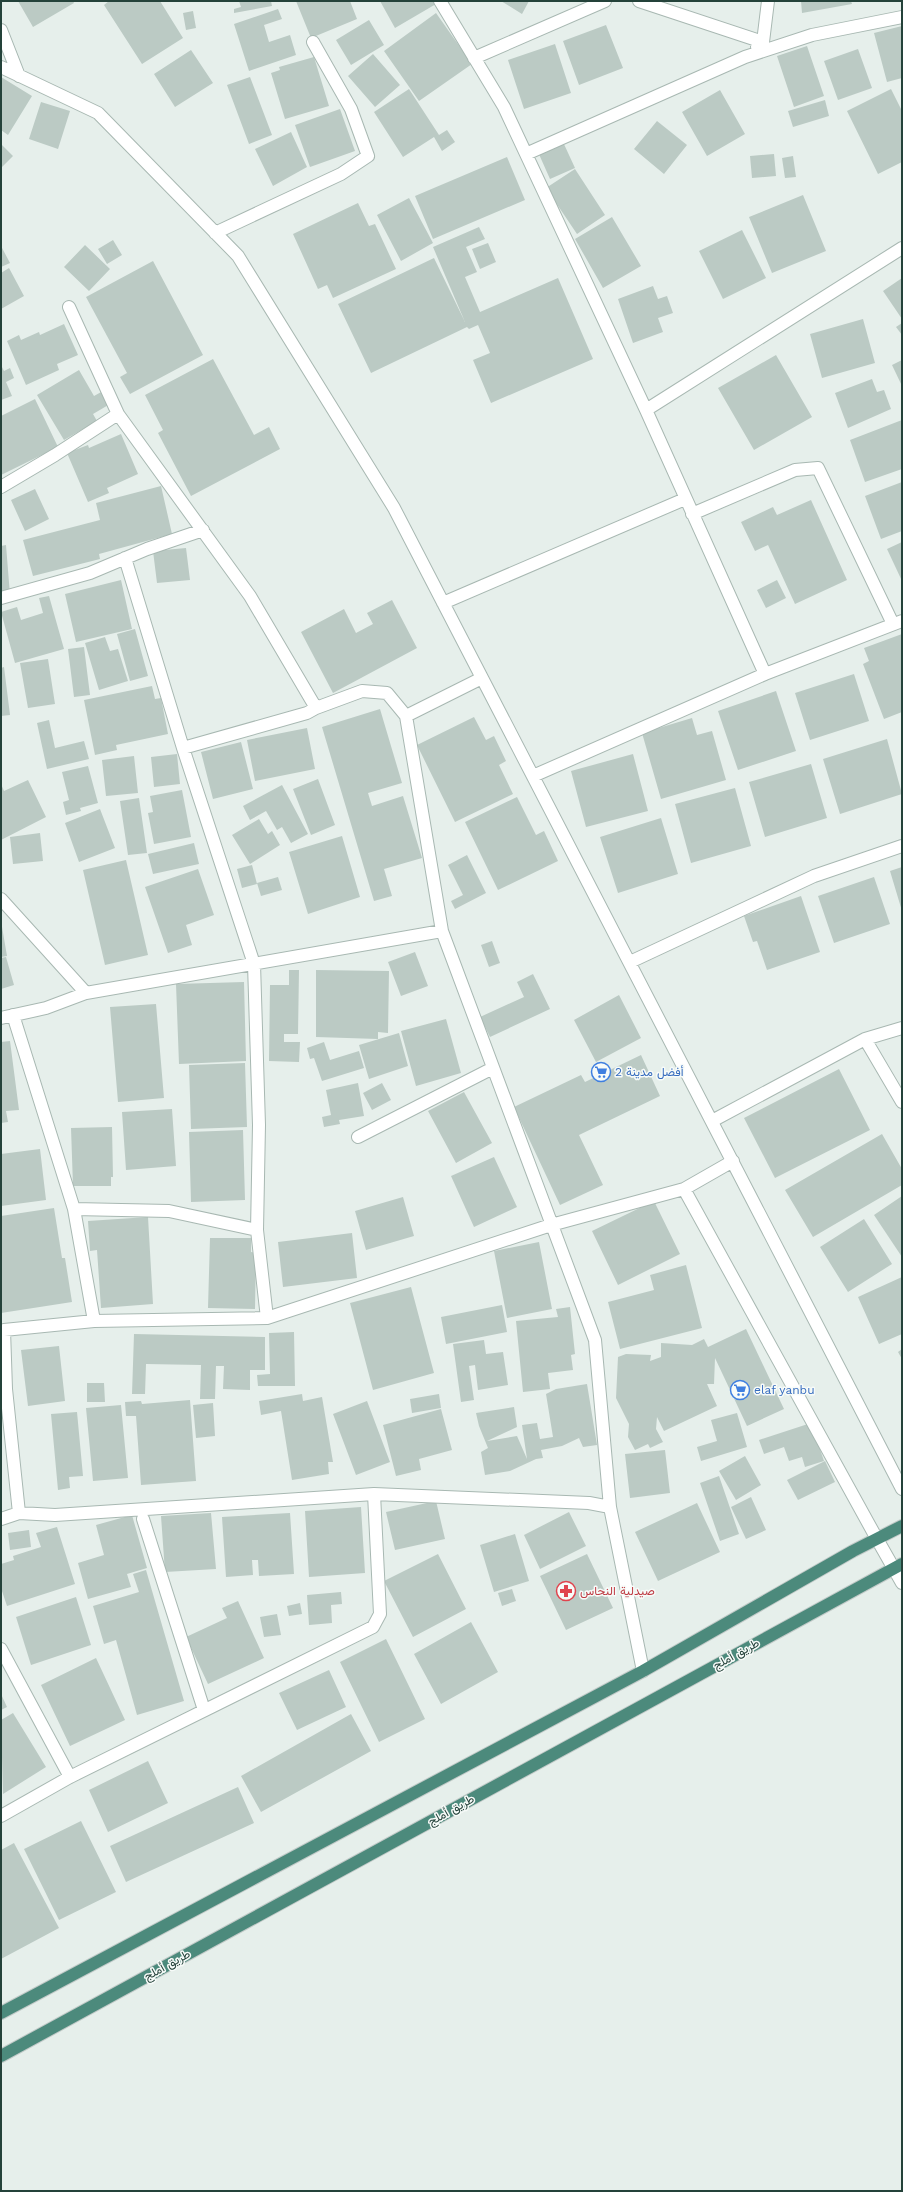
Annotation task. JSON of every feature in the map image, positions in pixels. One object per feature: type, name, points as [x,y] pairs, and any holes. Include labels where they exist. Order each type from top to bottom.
[{"type":"highway","points":[[1,2013],[643,1671],[902,1526]]},
{"type":"highway","name":"طريق أملج","points":[[1,2056],[898,1566]]},
{"type":"street","points":[[440,1],[504,107],[646,410],[685,500],[765,674]]},
{"type":"street","points":[[474,58],[605,1]]},
{"type":"street","points":[[639,1],[763,42]]},
{"type":"street","points":[[745,57],[763,42],[768,1]]},
{"type":"street","points":[[526,154],[745,57],[812,35],[902,16]]},
{"type":"street","points":[[1,30],[20,76]]},
{"type":"street","points":[[215,233],[341,174],[368,156],[351,109],[314,42]]},
{"type":"street","points":[[1,67],[98,113],[238,256],[394,508],[902,1489]]},
{"type":"street","points":[[646,410],[902,248]]},
{"type":"street","points":[[69,307],[118,414],[250,596],[316,708]]},
{"type":"street","points":[[1,487],[55,455],[118,414]]},
{"type":"street","points":[[533,776],[765,674],[898,623],[818,468],[795,470],[692,514]]},
{"type":"street","points":[[443,603],[685,500]]},
{"type":"street","points":[[1,598],[90,572],[203,530]]},
{"type":"street","points":[[125,558],[183,748],[254,964],[259,1125],[257,1230],[267,1318]]},
{"type":"street","points":[[406,716],[482,678]]},
{"type":"street","points":[[183,748],[307,713],[316,708],[362,691],[387,693],[406,716],[442,931],[595,1340],[610,1507],[643,1671]]},
{"type":"street","points":[[630,962],[814,876],[902,846]]},
{"type":"street","points":[[1,899],[86,993]]},
{"type":"street","points":[[1,1018],[46,1008],[86,993],[442,931]]},
{"type":"street","points":[[13,1015],[74,1209],[94,1321]]},
{"type":"street","points":[[712,1121],[865,1039],[902,1028]]},
{"type":"street","points":[[865,1039],[902,1102]]},
{"type":"street","points":[[358,1137],[493,1068]]},
{"type":"street","points":[[19,1513],[4,1389],[4,1330],[94,1321],[267,1318],[552,1225],[684,1189],[733,1161]]},
{"type":"street","points":[[684,1189],[877,1539],[898,1566],[902,1583]]},
{"type":"street","points":[[74,1209],[169,1211],[257,1230]]},
{"type":"street","points":[[1,1519],[19,1513],[56,1515],[374,1494],[589,1503],[610,1507]]},
{"type":"street","points":[[1,1816],[70,1777],[373,1627],[380,1614],[374,1494]]},
{"type":"street","points":[[143,1519],[204,1710]]},
{"type":"street","points":[[1,1648],[70,1777]]},
{"type":"building","points":[[18,1],[73,1],[74,3],[33,27]]},
{"type":"building","points":[[109,1],[160,1],[183,38],[142,64],[104,5]]},
{"type":"building","points":[[239,1],[271,1],[272,6],[234,13],[234,9],[241,7]]},
{"type":"building","points":[[296,1],[350,1],[357,19],[311,38]]},
{"type":"building","points":[[380,1],[434,1],[436,4],[395,28]]},
{"type":"building","points":[[501,1],[529,1],[522,14]]},
{"type":"building","points":[[801,1],[851,1],[852,4],[802,13]]},
{"type":"building","points":[[278,9],[282,19],[264,25],[269,42],[290,35],[296,55],[249,71],[234,24]]},
{"type":"building","points":[[193,11],[196,28],[186,30],[183,13]]},
{"type":"building","points":[[436,13],[472,64],[419,101],[384,51]]},
{"type":"building","points":[[369,20],[384,45],[351,65],[336,40]]},
{"type":"building","points":[[606,25],[623,68],[579,85],[563,41]]},
{"type":"building","points":[[902,26],[902,78],[887,82],[874,33]]},
{"type":"building","points":[[555,44],[571,93],[524,109],[508,60]]},
{"type":"building","points":[[807,46],[824,96],[794,107],[777,56]]},
{"type":"building","points":[[858,49],[872,88],[838,100],[824,61]]},
{"type":"building","points":[[191,50],[213,83],[175,107],[154,74]]},
{"type":"building","points":[[373,54],[400,85],[375,107],[348,76]]},
{"type":"building","points":[[314,57],[329,106],[285,119],[271,73],[280,70],[279,67]]},
{"type":"building","points":[[1,77],[32,96],[8,135],[1,130]]},
{"type":"building","points":[[250,77],[272,135],[249,144],[227,85]]},
{"type":"building","points":[[409,89],[439,135],[447,130],[455,142],[442,151],[434,137],[403,157],[374,112]]},
{"type":"building","points":[[891,89],[902,111],[902,162],[878,174],[847,111]]},
{"type":"building","points":[[720,90],[745,134],[707,156],[682,112]]},
{"type":"building","points":[[825,100],[829,116],[793,127],[788,111]]},
{"type":"building","points":[[41,102],[70,111],[58,149],[29,139]]},
{"type":"building","points":[[340,109],[355,151],[310,167],[295,125]]},
{"type":"building","points":[[657,121],[687,145],[664,174],[634,149]]},
{"type":"building","points":[[291,132],[307,167],[273,186],[255,149]]},
{"type":"building","points":[[563,142],[575,168],[550,179],[538,152]]},
{"type":"building","points":[[1,144],[13,156],[1,168]]},
{"type":"building","points":[[774,154],[776,176],[752,178],[750,156]]},
{"type":"building","points":[[793,156],[796,177],[785,178],[782,158]]},
{"type":"building","points":[[507,157],[525,200],[433,239],[415,196]]},
{"type":"building","points":[[575,169],[605,215],[577,234],[546,188]]},
{"type":"building","points":[[803,195],[826,251],[772,273],[749,217]]},
{"type":"building","points":[[409,198],[433,243],[401,261],[377,215]]},
{"type":"building","points":[[358,203],[369,226],[375,224],[396,269],[333,298],[327,285],[318,289],[293,234]]},
{"type":"building","points":[[612,217],[641,266],[603,288],[575,239]]},
{"type":"building","points":[[479,227],[485,239],[466,247],[477,272],[465,277],[480,312],[558,278],[593,359],[491,403],[473,360],[490,353],[478,325],[469,329],[467,327],[371,373],[338,304],[434,258],[465,322],[433,247]]},
{"type":"building","points":[[742,230],[766,278],[723,299],[699,251]]},
{"type":"building","points":[[113,240],[122,255],[107,264],[98,249]]},
{"type":"building","points":[[488,243],[496,262],[480,269],[472,249]]},
{"type":"building","points":[[85,245],[110,269],[89,291],[64,267]]},
{"type":"building","points":[[1,246],[10,263],[1,267]]},
{"type":"building","points":[[153,261],[203,355],[130,394],[120,377],[127,373],[86,297]]},
{"type":"building","points":[[9,268],[24,296],[1,309],[1,273]]},
{"type":"building","points":[[902,278],[902,319],[883,291]]},
{"type":"building","points":[[653,286],[658,299],[667,296],[673,313],[658,318],[663,332],[633,343],[618,299]]},
{"type":"building","points":[[863,319],[875,363],[822,378],[810,334]]},
{"type":"building","points":[[902,323],[902,335],[896,327]]},
{"type":"building","points":[[64,324],[78,355],[57,364],[59,370],[26,385],[7,341],[19,335],[21,340],[39,332],[40,335]]},
{"type":"building","points":[[776,355],[812,417],[754,450],[718,388]]},
{"type":"building","points":[[213,359],[254,435],[269,427],[280,449],[191,496],[158,433],[163,430],[145,395]]},
{"type":"building","points":[[902,360],[902,386],[892,365]]},
{"type":"building","points":[[1,365],[4,371],[10,368],[14,378],[6,382],[12,396],[1,400]]},
{"type":"building","points":[[79,370],[94,396],[103,391],[110,404],[93,414],[97,421],[64,440],[37,395]]},
{"type":"building","points":[[872,379],[877,392],[884,390],[891,409],[848,428],[835,393]]},
{"type":"building","points":[[35,399],[58,447],[1,475],[1,416]]},
{"type":"building","points":[[902,420],[902,469],[865,482],[850,440]]},
{"type":"building","points":[[121,434],[138,474],[107,488],[109,493],[88,502],[67,453],[88,445],[89,448]]},
{"type":"building","points":[[902,482],[902,531],[881,539],[865,496]]},
{"type":"building","points":[[161,486],[172,534],[99,554],[100,559],[33,576],[23,540],[100,520],[96,503]]},
{"type":"building","points":[[35,489],[49,519],[25,531],[11,500]]},
{"type":"building","points":[[811,500],[847,580],[795,604],[768,545],[755,551],[741,522],[773,507],[777,515]]},
{"type":"building","points":[[902,542],[902,581],[887,549]]},
{"type":"building","points":[[6,545],[10,595],[1,595],[1,546]]},
{"type":"building","points":[[186,548],[190,580],[157,583],[153,551]]},
{"type":"building","points":[[121,580],[132,629],[76,642],[65,594]]},
{"type":"building","points":[[777,580],[786,598],[766,608],[757,590]]},
{"type":"building","points":[[49,596],[64,649],[15,663],[1,612],[17,607],[21,620],[43,613],[39,598]]},
{"type":"building","points":[[392,600],[417,648],[333,693],[301,632],[344,609],[356,633],[373,624],[367,613]]},
{"type":"building","points":[[135,629],[148,676],[130,681],[117,634]]},
{"type":"building","points":[[902,634],[902,712],[884,719],[863,664],[869,661],[864,648]]},
{"type":"building","points":[[105,637],[110,651],[118,649],[128,681],[99,690],[85,643]]},
{"type":"building","points":[[84,647],[90,695],[74,697],[68,649]]},
{"type":"building","points":[[48,659],[55,704],[28,708],[20,663]]},
{"type":"building","points":[[4,667],[10,715],[1,716],[1,668]]},
{"type":"building","points":[[854,674],[869,721],[810,740],[795,693]]},
{"type":"building","points":[[152,686],[155,699],[161,698],[168,734],[116,745],[117,750],[95,755],[84,700]]},
{"type":"building","points":[[776,691],[796,751],[738,770],[718,711]]},
{"type":"building","points":[[380,709],[402,783],[368,793],[372,806],[403,796],[422,858],[384,869],[392,896],[374,901],[322,727]]},
{"type":"building","points":[[474,717],[486,740],[494,736],[506,761],[499,765],[513,794],[455,822],[417,745]]},
{"type":"building","points":[[692,718],[697,735],[712,731],[726,780],[661,799],[642,733]]},
{"type":"building","points":[[49,720],[55,748],[84,741],[89,759],[47,769],[37,723]]},
{"type":"building","points":[[307,728],[315,769],[255,781],[247,740]]},
{"type":"building","points":[[887,739],[902,794],[840,814],[823,759]]},
{"type":"building","points":[[241,742],[253,789],[213,799],[201,752]]},
{"type":"building","points":[[177,754],[180,784],[154,787],[151,757]]},
{"type":"building","points":[[633,754],[648,811],[586,827],[571,771]]},
{"type":"building","points":[[134,756],[138,793],[106,796],[102,760]]},
{"type":"building","points":[[811,764],[827,818],[765,837],[749,782]]},
{"type":"building","points":[[88,766],[98,803],[80,808],[81,811],[66,815],[63,802],[69,800],[62,772]]},
{"type":"building","points":[[318,779],[335,825],[311,835],[293,789]]},
{"type":"building","points":[[28,780],[46,817],[1,840],[1,784],[4,791]]},
{"type":"building","points":[[282,785],[308,834],[291,843],[282,827],[277,830],[266,811],[250,820],[243,806]]},
{"type":"building","points":[[735,788],[751,846],[691,863],[675,804]]},
{"type":"building","points":[[182,790],[191,837],[154,844],[148,813],[153,812],[150,796]]},
{"type":"building","points":[[517,797],[536,835],[544,831],[558,861],[498,890],[465,822]]},
{"type":"building","points":[[139,798],[147,853],[128,855],[120,801]]},
{"type":"building","points":[[100,809],[115,848],[79,862],[65,823]]},
{"type":"building","points":[[661,818],[678,874],[618,893],[600,837]]},
{"type":"building","points":[[259,819],[268,834],[272,831],[280,845],[250,864],[232,835]]},
{"type":"building","points":[[40,833],[43,861],[13,864],[10,837]]},
{"type":"building","points":[[342,836],[360,897],[308,914],[289,852]]},
{"type":"building","points":[[194,843],[199,864],[153,874],[148,854]]},
{"type":"building","points":[[467,855],[486,893],[455,909],[451,901],[463,895],[448,865]]},
{"type":"building","points":[[126,860],[148,955],[105,965],[83,870]]},
{"type":"building","points":[[252,865],[257,884],[242,888],[237,869]]},
{"type":"building","points":[[902,867],[902,911],[890,871]]},
{"type":"building","points":[[198,869],[214,915],[186,925],[192,945],[168,953],[145,887]]},
{"type":"building","points":[[278,877],[282,890],[261,896],[257,883]]},
{"type":"building","points":[[874,877],[890,924],[834,943],[818,896]]},
{"type":"building","points":[[801,896],[820,952],[767,970],[757,941],[753,942],[744,916]]},
{"type":"building","points":[[1,921],[7,956],[1,957]]},
{"type":"building","points":[[492,941],[500,963],[489,967],[481,945]]},
{"type":"building","points":[[415,952],[428,986],[401,996],[388,962]]},
{"type":"building","points":[[6,957],[14,985],[1,989],[1,958]]},
{"type":"building","points":[[289,970],[299,970],[298,1034],[284,1034],[284,1042],[300,1042],[299,1062],[269,1061],[270,985],[289,985]]},
{"type":"building","points":[[316,970],[389,971],[388,1033],[378,1032],[378,1039],[316,1037]]},
{"type":"building","points":[[533,974],[550,1009],[490,1037],[480,1017],[524,997],[517,982]]},
{"type":"building","points":[[244,982],[246,1061],[179,1064],[176,984]]},
{"type":"building","points":[[619,995],[641,1038],[596,1062],[574,1020]]},
{"type":"building","points":[[156,1004],[164,1098],[118,1102],[110,1007]]},
{"type":"building","points":[[446,1019],[461,1073],[416,1086],[401,1031]]},
{"type":"building","points":[[399,1033],[408,1066],[369,1079],[359,1045]]},
{"type":"building","points":[[10,1041],[19,1110],[6,1111],[8,1122],[1,1123],[1,1042]]},
{"type":"building","points":[[324,1042],[330,1060],[359,1051],[364,1068],[322,1081],[314,1058],[310,1059],[307,1048]]},
{"type":"building","points":[[641,1055],[660,1096],[579,1135],[603,1185],[560,1205],[514,1107],[581,1075],[585,1082]]},
{"type":"building","points":[[245,1063],[247,1127],[191,1129],[189,1065]]},
{"type":"building","points":[[839,1069],[870,1130],[775,1178],[744,1118]]},
{"type":"building","points":[[358,1083],[364,1116],[339,1120],[340,1124],[324,1127],[322,1117],[331,1115],[326,1090]]},
{"type":"building","points":[[382,1083],[391,1100],[372,1110],[363,1093]]},
{"type":"building","points":[[464,1092],[492,1143],[456,1163],[428,1111]]},
{"type":"building","points":[[172,1109],[176,1166],[126,1170],[122,1112]]},
{"type":"building","points":[[112,1127],[113,1177],[111,1177],[111,1186],[73,1186],[71,1128]]},
{"type":"building","points":[[243,1130],[245,1200],[191,1202],[189,1132]]},
{"type":"building","points":[[882,1134],[902,1169],[902,1185],[813,1237],[785,1190]]},
{"type":"building","points":[[40,1149],[46,1200],[1,1206],[1,1154]]},
{"type":"building","points":[[494,1157],[517,1207],[474,1227],[451,1176]]},
{"type":"building","points":[[902,1196],[902,1257],[874,1215]]},
{"type":"building","points":[[403,1197],[414,1236],[366,1250],[355,1211]]},
{"type":"building","points":[[654,1201],[680,1254],[618,1285],[592,1231]]},
{"type":"building","points":[[54,1208],[62,1258],[65,1258],[72,1302],[1,1313],[1,1216]]},
{"type":"building","points":[[148,1217],[153,1304],[101,1308],[97,1250],[90,1251],[88,1221]]},
{"type":"building","points":[[864,1219],[892,1264],[848,1292],[820,1247]]},
{"type":"building","points":[[352,1233],[357,1278],[283,1287],[278,1242]]},
{"type":"building","points":[[210,1238],[251,1238],[251,1252],[256,1253],[255,1309],[208,1308]]},
{"type":"building","points":[[539,1242],[552,1309],[507,1318],[494,1251]]},
{"type":"building","points":[[686,1265],[702,1328],[620,1349],[608,1302],[654,1290],[650,1275]]},
{"type":"building","points":[[902,1277],[902,1334],[879,1344],[858,1297]]},
{"type":"building","points":[[411,1287],[434,1373],[373,1390],[350,1303]]},
{"type":"building","points":[[502,1305],[507,1332],[446,1344],[441,1317]]},
{"type":"building","points":[[570,1307],[575,1354],[571,1355],[573,1370],[548,1373],[550,1389],[523,1392],[516,1321],[558,1317],[556,1309]]},
{"type":"building","points":[[746,1329],[784,1409],[747,1426],[715,1358],[714,1384],[707,1384],[717,1406],[664,1431],[657,1417],[656,1429],[663,1442],[650,1448],[648,1444],[635,1450],[628,1437],[629,1424],[616,1398],[618,1357],[626,1354],[651,1355],[650,1361],[661,1357],[661,1343],[692,1345],[704,1339],[708,1347]]},
{"type":"building","points":[[294,1332],[295,1386],[258,1386],[257,1375],[270,1374],[269,1333]]},
{"type":"building","points":[[134,1334],[265,1337],[265,1370],[250,1370],[250,1390],[223,1389],[224,1366],[216,1366],[215,1399],[200,1399],[201,1365],[146,1364],[145,1394],[132,1394]]},
{"type":"building","points":[[484,1340],[486,1354],[503,1352],[508,1385],[478,1390],[475,1365],[469,1366],[474,1400],[461,1402],[453,1344]]},
{"type":"building","points":[[59,1346],[65,1401],[28,1406],[21,1350]]},
{"type":"building","points":[[902,1349],[902,1359],[898,1352]]},
{"type":"building","points":[[87,1383],[104,1383],[105,1402],[87,1402]]},
{"type":"building","points":[[587,1384],[597,1445],[583,1447],[579,1438],[562,1446],[541,1450],[543,1458],[536,1459],[510,1471],[485,1475],[481,1452],[488,1448],[479,1426],[476,1413],[514,1407],[517,1427],[487,1441],[517,1436],[527,1459],[522,1425],[537,1423],[540,1439],[553,1437],[546,1394],[556,1389]]},
{"type":"building","points":[[302,1394],[303,1401],[322,1397],[333,1462],[328,1462],[329,1474],[292,1480],[281,1411],[261,1415],[259,1401]]},
{"type":"building","points":[[439,1394],[441,1408],[412,1413],[410,1399]]},
{"type":"building","points":[[190,1400],[196,1481],[141,1485],[136,1416],[126,1416],[125,1402],[141,1401],[142,1404]]},
{"type":"building","points":[[367,1401],[390,1462],[356,1475],[333,1414]]},
{"type":"building","points":[[213,1403],[215,1436],[196,1438],[193,1405]]},
{"type":"building","points":[[121,1405],[128,1478],[93,1481],[86,1408]]},
{"type":"building","points":[[441,1409],[452,1450],[419,1459],[421,1470],[396,1476],[383,1425]]},
{"type":"building","points":[[77,1412],[83,1476],[69,1477],[70,1488],[58,1490],[51,1414]]},
{"type":"building","points":[[737,1413],[747,1447],[701,1461],[697,1447],[717,1441],[711,1420]]},
{"type":"building","points":[[811,1423],[824,1461],[805,1467],[802,1457],[789,1461],[784,1447],[764,1454],[759,1440]]},
{"type":"building","points":[[665,1450],[670,1493],[630,1498],[625,1454]]},
{"type":"building","points":[[745,1456],[761,1485],[736,1500],[719,1471]]},
{"type":"building","points":[[825,1461],[835,1482],[798,1500],[787,1480]]},
{"type":"building","points":[[719,1476],[739,1534],[720,1541],[700,1483]]},
{"type":"building","points":[[751,1497],[766,1530],[746,1539],[731,1507]]},
{"type":"building","points":[[436,1501],[445,1539],[395,1550],[386,1512]]},
{"type":"building","points":[[697,1503],[720,1552],[658,1581],[635,1532]]},
{"type":"building","points":[[361,1507],[365,1573],[309,1577],[305,1511]]},
{"type":"building","points":[[569,1512],[586,1546],[540,1569],[524,1535]]},
{"type":"building","points":[[211,1513],[216,1569],[165,1572],[161,1516]]},
{"type":"building","points":[[290,1513],[294,1574],[259,1576],[258,1560],[252,1560],[253,1575],[226,1577],[222,1517]]},
{"type":"building","points":[[132,1515],[147,1568],[127,1574],[131,1587],[88,1599],[78,1563],[104,1555],[96,1525]]},
{"type":"building","points":[[57,1527],[75,1584],[7,1606],[1,1588],[1,1564],[14,1560],[13,1556],[41,1547],[36,1533]]},
{"type":"building","points":[[29,1530],[31,1547],[10,1550],[8,1533]]},
{"type":"building","points":[[515,1534],[529,1581],[494,1592],[480,1545]]},
{"type":"building","points":[[438,1554],[466,1609],[413,1637],[384,1581]]},
{"type":"building","points":[[587,1554],[613,1608],[566,1630],[540,1576]]},
{"type":"building","points":[[146,1570],[184,1701],[137,1715],[116,1640],[104,1644],[93,1606],[139,1592],[133,1574]]},
{"type":"building","points":[[512,1589],[516,1601],[502,1606],[498,1593]]},
{"type":"building","points":[[341,1592],[342,1604],[331,1605],[332,1623],[309,1625],[307,1595]]},
{"type":"building","points":[[76,1597],[91,1645],[31,1665],[16,1617]]},
{"type":"building","points":[[238,1601],[264,1658],[208,1684],[186,1637],[227,1618],[222,1608]]},
{"type":"building","points":[[300,1603],[302,1614],[289,1616],[287,1606]]},
{"type":"building","points":[[277,1614],[281,1635],[264,1637],[260,1617]]},
{"type":"building","points":[[471,1622],[498,1672],[441,1704],[414,1654]]},
{"type":"building","points":[[386,1639],[425,1719],[379,1742],[340,1662]]},
{"type":"building","points":[[96,1658],[125,1720],[70,1746],[41,1685]]},
{"type":"building","points":[[329,1670],[346,1707],[297,1730],[279,1693]]},
{"type":"building","points":[[1,1694],[7,1707],[1,1710]]},
{"type":"building","points":[[13,1713],[46,1767],[3,1794],[1,1720]]},
{"type":"building","points":[[351,1714],[371,1751],[261,1812],[241,1776]]},
{"type":"building","points":[[148,1761],[168,1803],[108,1832],[89,1790]]},
{"type":"building","points":[[238,1787],[254,1823],[126,1882],[110,1846]]},
{"type":"building","points":[[81,1821],[116,1892],[59,1920],[24,1849]]},
{"type":"building","points":[[14,1843],[59,1928],[1,1959],[1,1850]]},
{"type":"place","name":"2 أفضل مدينة","points":[[601,1072]]},
{"type":"place","name":"elaf yanbu","points":[[740,1390]]},
{"type":"place","name":"صيدلية النحاس","points":[[566,1591]]}]
